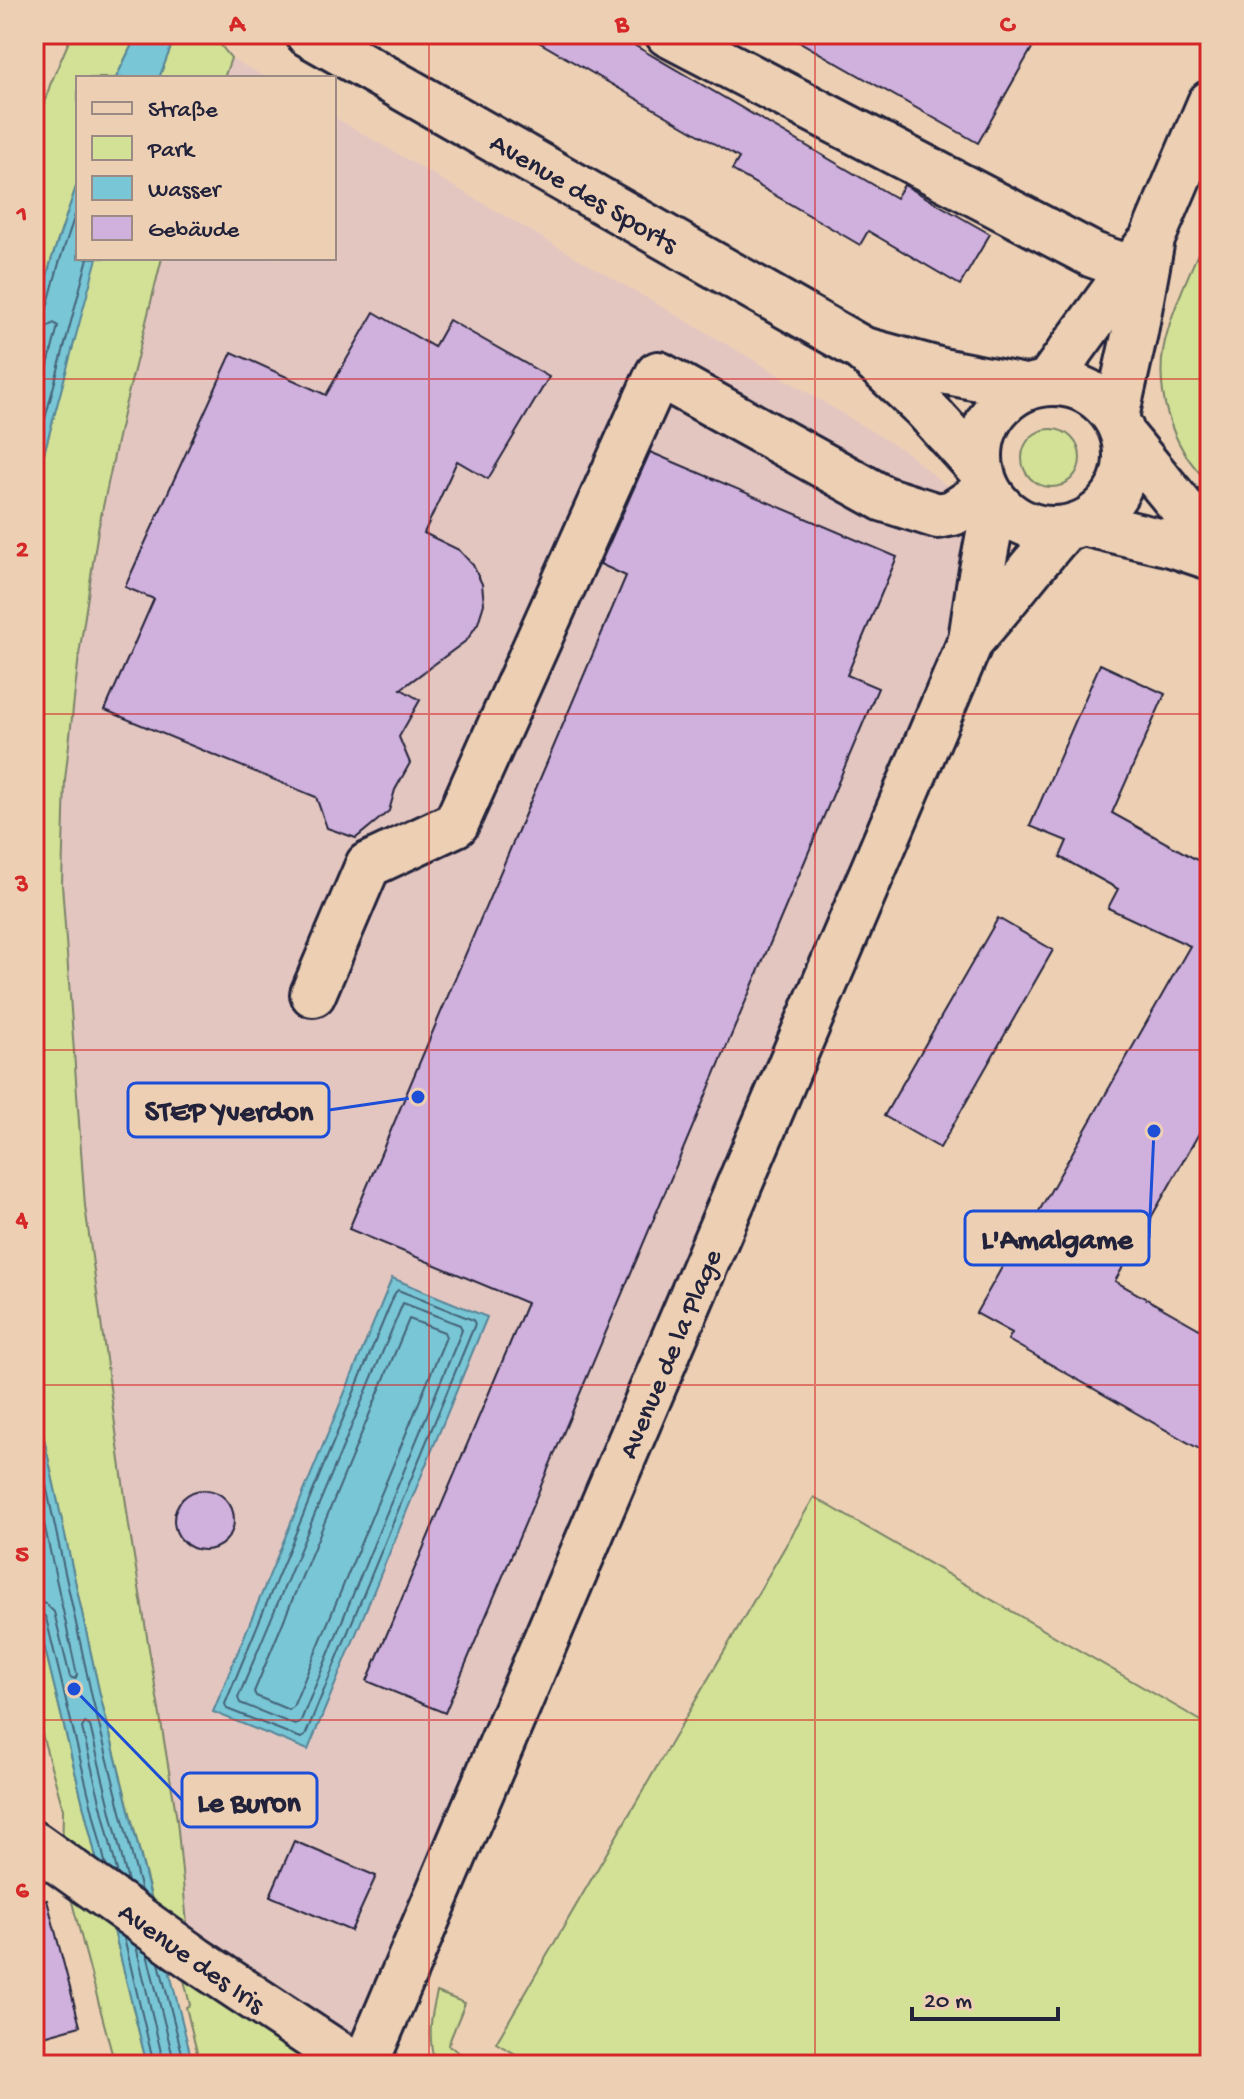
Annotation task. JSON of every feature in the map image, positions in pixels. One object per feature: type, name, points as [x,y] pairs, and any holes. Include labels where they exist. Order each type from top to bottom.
[{"type":"street","name":"Avenue des Sports","points":[[308,34],[862,349],[924,407],[987,487]]},
{"type":"street","points":[[668,34],[1093,255],[1141,254]]},
{"type":"street","points":[[1210,103],[1141,254],[1036,384],[1005,399],[993,413],[984,428],[979,446],[987,487],[1005,512],[1023,523],[1044,529],[1073,526],[1171,544],[1210,557]]},
{"type":"street","points":[[1073,526],[1099,513],[1113,498],[1122,480],[1126,460],[1120,427],[1135,332],[1141,254]]},
{"type":"street","name":"Avenue des Sports","points":[[862,349],[942,371],[1036,384]]},
{"type":"street","points":[[313,994],[368,865],[456,824],[658,374],[884,499],[938,516],[953,513],[987,487]]},
{"type":"street","points":[[1036,384],[1067,384],[1085,389],[1101,399],[1189,516],[1210,536]]},
{"type":"street","name":"Avenue de la Plage","points":[[365,2065],[971,640],[987,487]]},
{"type":"street","name":"Avenue de la Plage","points":[[971,640],[1007,600],[1031,566],[1073,526]]},
{"type":"street","name":"Avenue des Iris","points":[[48,1854],[195,1959],[355,2065]]},
{"type":"shaded area","points":[[231,58],[263,76],[225,76]]},
{"type":"shaded area","points":[[336,118],[759,363],[906,452],[992,523],[433,1905],[365,2065],[195,1959],[187,1924],[177,1820],[129,1526],[85,1206],[62,884],[65,780],[79,655],[98,530],[162,260],[336,260]]},
{"type":"green space","points":[[72,34],[137,34],[117,76],[76,76],[76,187],[51,261],[34,327],[34,137],[50,85]]},
{"type":"green space","points":[[176,34],[216,34],[215,38],[231,58],[225,76],[160,76]]},
{"type":"green space","points":[[1210,226],[1210,483],[1196,468],[1174,433],[1167,413],[1162,371],[1163,350],[1172,317]]},
{"type":"green space","points":[[95,260],[162,260],[98,530],[79,655],[65,780],[62,884],[85,1206],[129,1526],[177,1820],[187,1924],[152,1900],[100,1695],[34,1393],[34,507],[40,468]]},
{"type":"green space","points":[[1051,429],[1062,431],[1071,438],[1078,447],[1078,469],[1071,478],[1062,485],[1051,487],[1040,485],[1031,478],[1024,469],[1022,458],[1024,447],[1031,438],[1040,431]]},
{"type":"green space","points":[[814,1497],[1210,1726],[1210,2065],[535,2065],[496,2043]]},
{"type":"green space","points":[[34,1604],[147,2065],[115,2065],[62,1864],[63,1809],[34,1706]]},
{"type":"green space","points":[[184,1980],[316,2065],[200,2065],[186,2007],[190,2005]]},
{"type":"green space","points":[[437,1992],[465,2003],[448,2045],[476,2065],[435,2065],[431,2028]]},
{"type":"water","points":[[137,34],[176,34],[160,76],[117,76]]},
{"type":"water","points":[[76,187],[76,260],[96,260],[40,468],[34,507],[34,327],[51,261]]},
{"type":"water","points":[[392,1278],[487,1317],[308,1750],[213,1712]]},
{"type":"water","points":[[34,1393],[100,1695],[193,2065],[147,2065],[34,1604]]},
{"type":"building","points":[[525,34],[615,34],[896,198],[904,185],[990,234],[960,285],[868,231],[860,245],[732,170],[739,158]]},
{"type":"building","points":[[786,34],[1040,34],[978,143]]},
{"type":"building","points":[[374,312],[434,347],[449,320],[549,377],[488,479],[457,461],[424,533],[459,550],[473,565],[482,584],[484,604],[478,623],[467,640],[401,689],[420,700],[399,737],[410,763],[395,790],[389,811],[356,838],[327,828],[316,797],[105,710],[154,599],[125,587],[232,352],[326,395]]},
{"type":"building","points":[[650,452],[897,557],[847,675],[878,688],[445,1713],[367,1681],[527,1303],[349,1229],[626,576],[600,564]]},
{"type":"building","points":[[1100,664],[1165,694],[1112,813],[1210,867],[1210,1114],[1115,1281],[1210,1335],[1210,1455],[1008,1340],[1012,1333],[976,1313],[1026,1225],[1030,1227],[1190,946],[1108,908],[1118,889],[1060,857],[1067,841],[1030,826]]},
{"type":"building","points":[[998,918],[1053,950],[940,1148],[884,1116]]},
{"type":"building","points":[[204,1490],[216,1492],[225,1499],[232,1508],[232,1532],[225,1541],[216,1548],[204,1550],[192,1548],[183,1541],[176,1532],[174,1520],[176,1508],[183,1499],[192,1492]]},
{"type":"building","points":[[294,1841],[376,1876],[351,1931],[270,1896]]},
{"type":"building","points":[[47,1900],[80,2026],[44,2036],[34,2002],[34,1902]]},
{"type":"place","name":"STEP Yverdon","points":[[418,1097]]},
{"type":"place","name":"L'Amalgame","points":[[1154,1131]]},
{"type":"place","name":"Le Buron","points":[[74,1689]]}]
